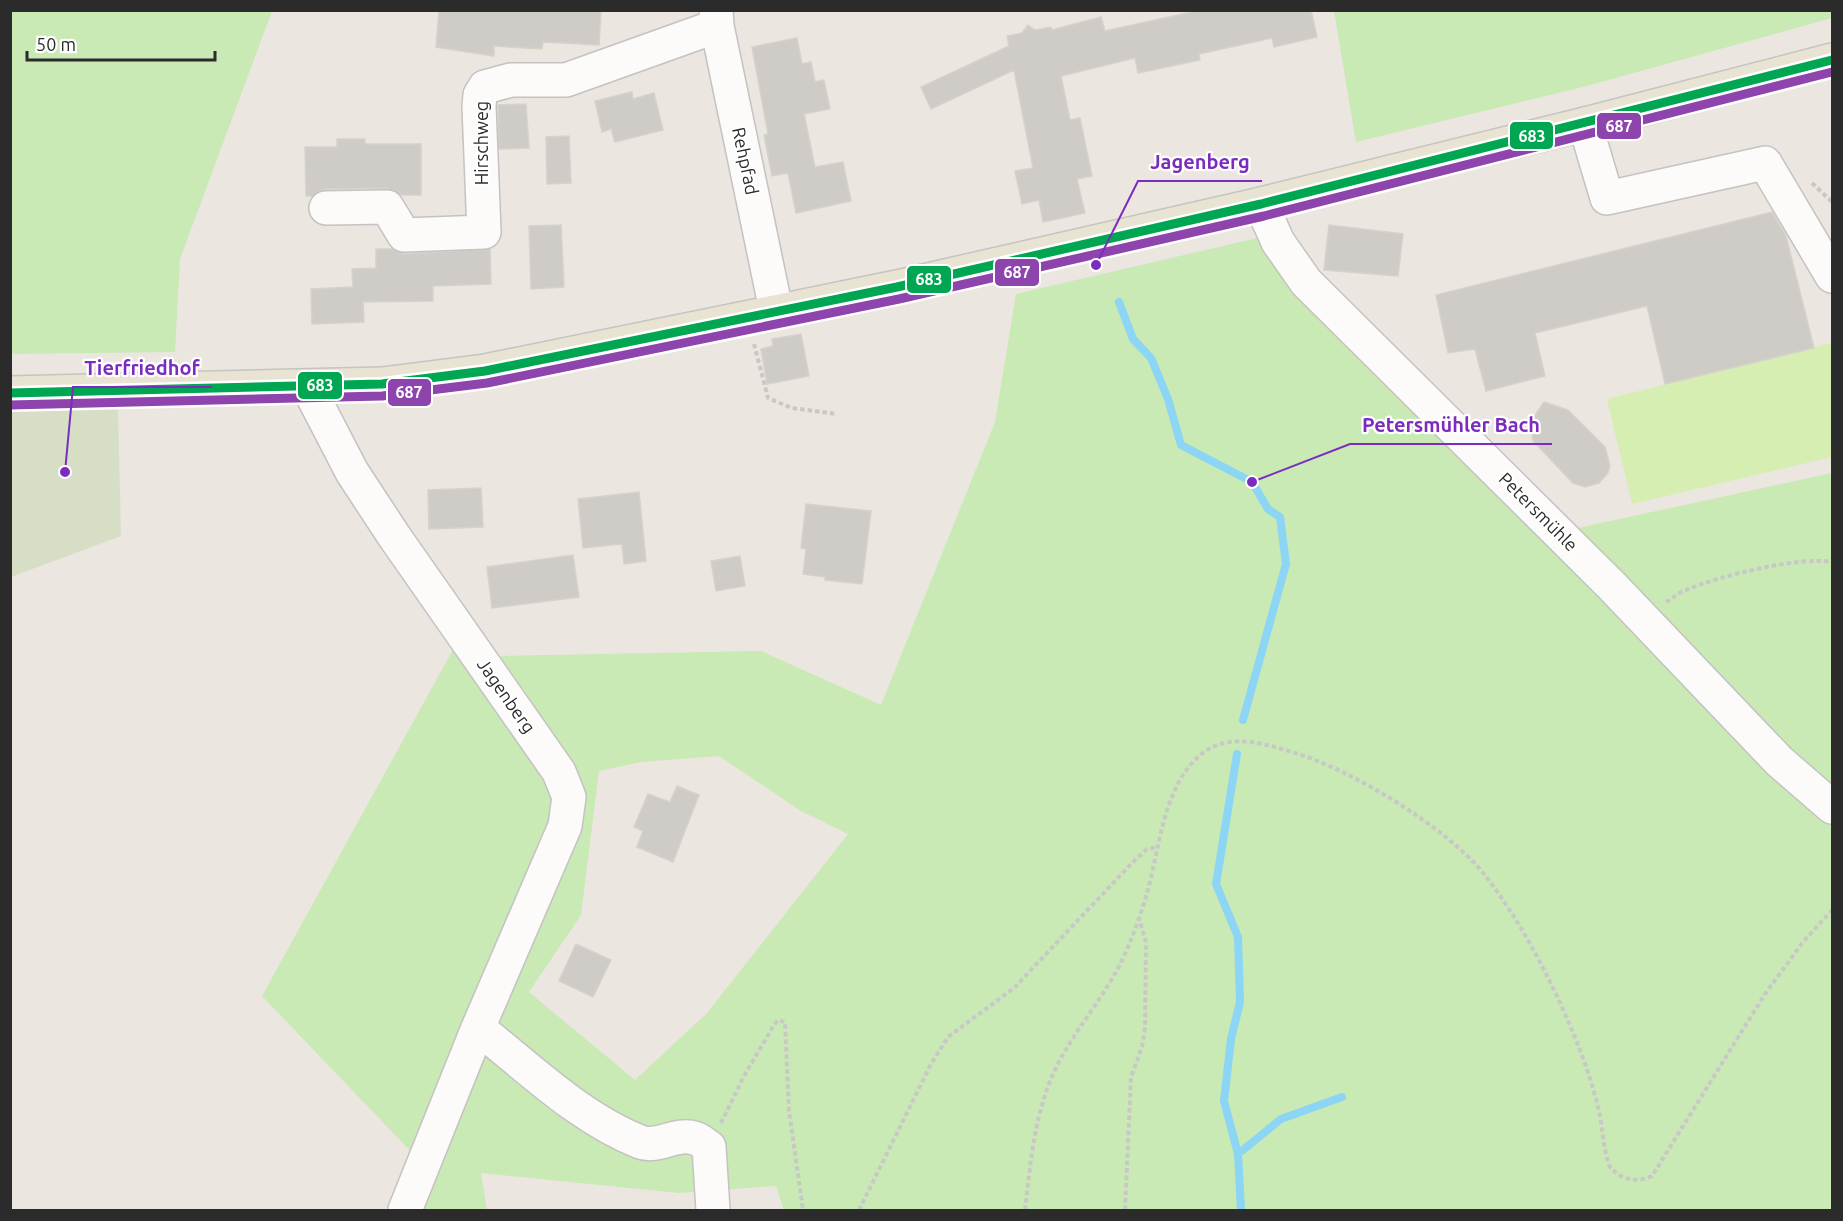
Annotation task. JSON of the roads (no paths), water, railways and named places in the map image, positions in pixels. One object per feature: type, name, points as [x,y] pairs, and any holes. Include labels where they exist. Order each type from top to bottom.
[{"type":"main road","points":[[10,393],[308,387],[393,383],[485,371],[897,287],[1261,204],[1833,60]]},
{"type":"street","name":"Hirschweg","points":[[326,208],[387,207],[404,235],[484,232],[479,106],[480,95],[485,87],[511,80],[566,80],[716,18]]},
{"type":"street","name":"Rehpfad","points":[[716,18],[776,310]]},
{"type":"street","points":[[1585,124],[1607,198],[1765,163],[1833,276]]},
{"type":"street","name":"Petersmühle","points":[[1261,204],[1278,242],[1306,282],[1642,616],[1779,761],[1833,807]]},
{"type":"street","name":"Jagenberg","points":[[308,387],[352,472],[559,772],[569,796],[566,826],[478,1028],[405,1210]]},
{"type":"street","points":[[478,1028],[549,1086],[611,1128],[642,1143],[652,1144],[682,1136],[694,1138],[709,1147],[712,1210]]},
{"type":"waterway","points":[[1119,302],[1133,339],[1151,358],[1168,399],[1181,445],[1252,482],[1268,509],[1280,517],[1286,564],[1243,720]]},
{"type":"waterway","points":[[1237,754],[1216,884],[1238,937],[1240,1002],[1231,1039],[1224,1101],[1238,1154],[1241,1210]]},
{"type":"waterway","points":[[1238,1154],[1281,1119],[1342,1097]]},
{"type":"place","name":"Jagenberg","points":[[1096,265]]},
{"type":"place","name":"Tierfriedhof","points":[[65,472]]},
{"type":"place","name":"Petersmühler Bach","points":[[1252,482]]}]
